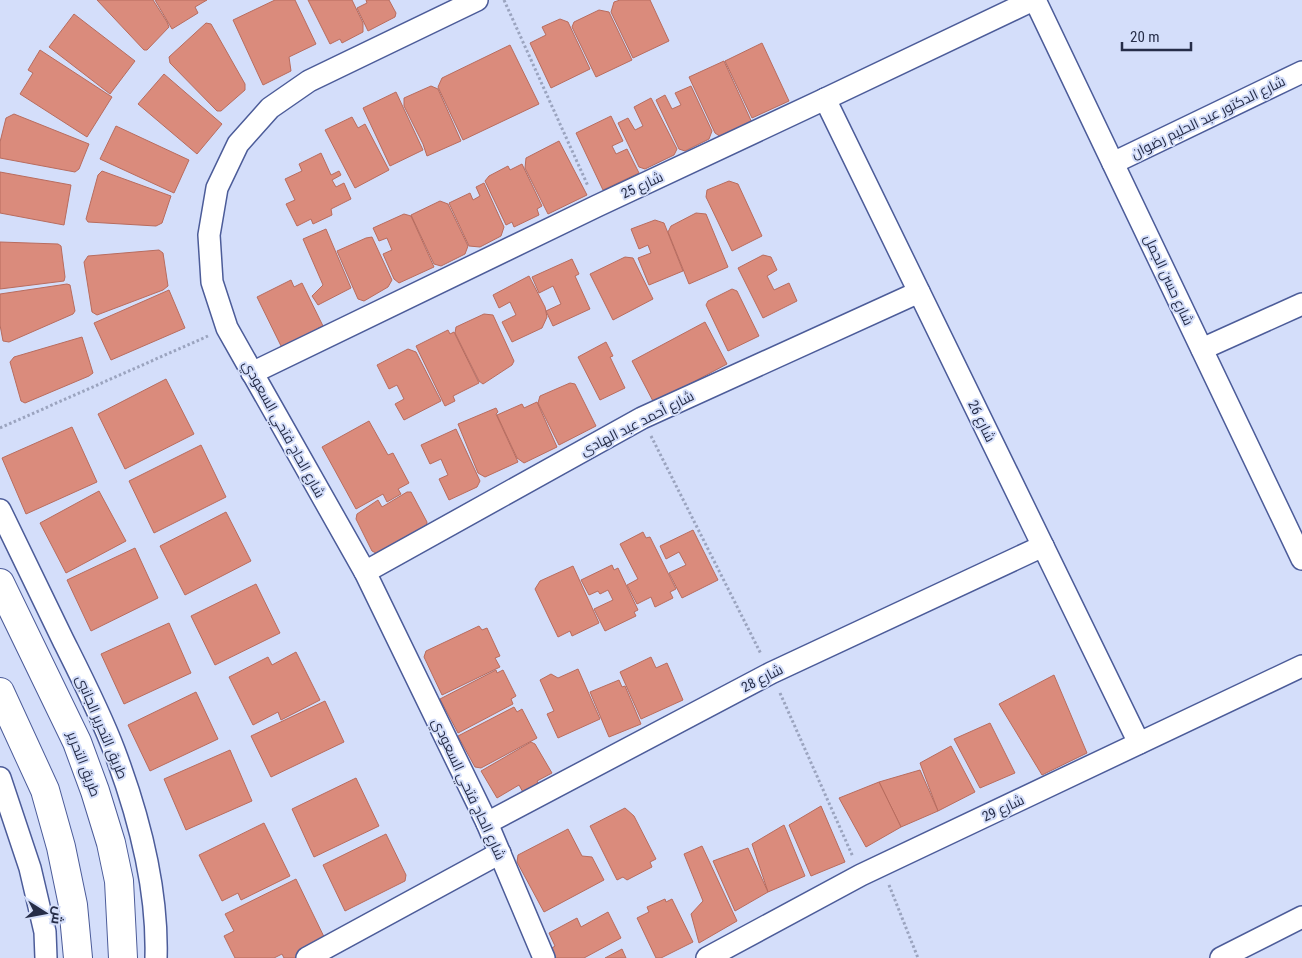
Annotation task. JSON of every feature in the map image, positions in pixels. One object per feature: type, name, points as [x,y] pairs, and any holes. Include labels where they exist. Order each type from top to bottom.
[{"type":"street","name":"شارع الحاج فتحي السعودي","points":[[477,0],[309,81],[270,108],[238,144],[217,188],[209,234],[212,282],[227,328],[365,572],[487,823],[544,958]]},
{"type":"street","name":"شارع 25","points":[[252,373],[597,206],[1034,0]]},
{"type":"street","name":"شارع حسن الجمل","points":[[1034,0],[1302,559]]},
{"type":"street","name":"شارع الدكتور عبد الحليم رضوان","points":[[1113,163],[1302,72]]},
{"type":"street","name":"شارع 26","points":[[826,99],[1139,743]]},
{"type":"street","name":"شارع أحمد عبد الهادى","points":[[365,572],[642,418],[919,292]]},
{"type":"street","points":[[1202,349],[1302,304]]},
{"type":"street","name":"طريق التحرير الجانبى","points":[[0,510],[94,703],[114,749],[131,797],[153,895],[157,946],[156,958]]},
{"type":"street","name":"شارع 28","points":[[487,823],[771,673],[1043,546]]},
{"type":"street","name":"طريق التحرير","points":[[0,583],[77,742],[95,790],[111,843],[119,881],[123,958]]},
{"type":"street","name":"شارع 29","points":[[708,958],[861,875],[1302,666]]},
{"type":"street","points":[[0,692],[45,790],[61,847],[72,905],[78,958]]},
{"type":"street","points":[[0,778],[30,868],[45,932],[46,958]]},
{"type":"street","points":[[307,958],[500,853]]},
{"type":"street","points":[[1221,958],[1302,917]]},
{"type":"path","points":[[504,0],[597,206]]},
{"type":"path","points":[[0,428],[227,328]]},
{"type":"path","points":[[642,418],[771,673],[861,875]]},
{"type":"path","points":[[881,866],[918,958]]},
{"type":"building","points":[[97,0],[153,0],[169,27],[147,50],[144,50]]},
{"type":"building","points":[[155,0],[207,0],[195,7],[198,13],[172,29]]},
{"type":"building","points":[[275,0],[295,0],[316,44],[289,57],[291,71],[263,85],[233,20]]},
{"type":"building","points":[[308,0],[352,0],[363,23],[363,32],[342,43],[340,39],[330,44]]},
{"type":"building","points":[[366,0],[389,0],[396,13],[395,17],[368,31],[357,8],[367,3]]},
{"type":"building","points":[[620,0],[650,0],[669,41],[633,58],[611,12],[614,2]]},
{"type":"building","points":[[599,10],[609,12],[632,60],[596,77],[572,27],[574,22]]},
{"type":"building","points":[[74,14],[135,61],[110,94],[49,47]]},
{"type":"building","points":[[560,19],[568,22],[590,69],[551,88],[530,43],[546,35],[542,27]]},
{"type":"building","points":[[206,23],[211,24],[245,84],[245,90],[221,111],[217,111],[170,63],[169,57]]},
{"type":"building","points":[[762,43],[789,101],[752,118],[725,61]]},
{"type":"building","points":[[510,45],[539,104],[463,140],[438,87],[442,78]]},
{"type":"building","points":[[40,50],[112,97],[87,137],[20,94],[33,73],[28,70]]},
{"type":"building","points":[[724,61],[753,125],[724,139],[715,133],[689,77]]},
{"type":"building","points":[[164,74],[222,124],[197,154],[138,104]]},
{"type":"building","points":[[431,86],[438,89],[461,141],[427,156],[404,106],[404,98]]},
{"type":"building","points":[[691,86],[712,131],[709,139],[685,151],[679,149],[656,100],[665,95],[672,109],[681,105],[675,93]]},
{"type":"building","points":[[396,92],[423,150],[390,166],[363,108]]},
{"type":"building","points":[[651,98],[677,149],[674,155],[645,169],[639,167],[618,123],[628,118],[635,130],[643,126],[634,107]]},
{"type":"building","points":[[14,114],[89,144],[79,169],[75,172],[0,158],[0,142],[6,118]]},
{"type":"building","points":[[611,116],[623,141],[612,146],[616,154],[627,149],[639,173],[603,190],[576,133]]},
{"type":"building","points":[[352,117],[358,128],[365,124],[389,170],[355,188],[325,130]]},
{"type":"building","points":[[116,126],[189,160],[174,193],[100,159]]},
{"type":"building","points":[[559,141],[587,195],[548,214],[525,168],[526,158]]},
{"type":"building","points":[[321,153],[331,175],[339,171],[341,175],[332,180],[336,187],[344,183],[351,199],[331,209],[332,215],[313,224],[311,219],[297,226],[286,204],[295,200],[285,179],[302,171],[299,164]]},
{"type":"building","points":[[522,164],[542,206],[537,209],[539,215],[514,227],[512,222],[506,225],[485,181],[489,176],[508,166],[510,170]]},
{"type":"building","points":[[102,171],[171,196],[162,223],[156,226],[88,222],[86,219],[98,175]]},
{"type":"building","points":[[0,172],[71,185],[64,225],[0,213]]},
{"type":"building","points":[[729,181],[738,184],[762,236],[732,251],[706,197],[707,190]]},
{"type":"building","points":[[484,183],[504,227],[501,236],[480,247],[469,246],[449,203],[470,193],[473,200],[480,196],[476,187]]},
{"type":"building","points":[[440,201],[448,204],[468,246],[465,254],[441,266],[434,264],[411,215]]},
{"type":"building","points":[[696,213],[706,214],[728,267],[689,284],[668,232],[671,226]]},
{"type":"building","points":[[404,214],[411,216],[434,267],[399,283],[394,279],[383,254],[392,250],[387,238],[379,241],[373,228]]},
{"type":"building","points":[[655,220],[664,223],[683,271],[649,285],[638,258],[651,253],[648,245],[639,249],[631,229]]},
{"type":"building","points":[[326,229],[351,288],[318,305],[312,296],[323,285],[303,239]]},
{"type":"building","points":[[372,237],[392,280],[388,287],[364,301],[358,299],[337,251]]},
{"type":"building","points":[[0,242],[58,244],[61,246],[64,281],[0,289]]},
{"type":"building","points":[[159,250],[163,253],[168,286],[163,290],[97,315],[92,312],[84,262],[88,256]]},
{"type":"building","points":[[763,255],[771,257],[777,270],[767,276],[774,290],[789,283],[797,301],[763,318],[738,268]]},
{"type":"building","points":[[625,257],[633,258],[653,299],[613,320],[590,274]]},
{"type":"building","points":[[572,259],[579,274],[575,276],[590,309],[553,326],[546,311],[561,304],[553,286],[539,293],[532,277]]},
{"type":"building","points":[[529,276],[545,307],[547,317],[542,328],[512,342],[502,322],[516,315],[510,302],[499,308],[493,295]]},
{"type":"building","points":[[291,280],[294,287],[302,283],[323,326],[318,328],[321,334],[284,352],[257,297]]},
{"type":"building","points":[[70,285],[75,311],[73,314],[9,342],[3,341],[0,325],[0,294]]},
{"type":"building","points":[[732,289],[737,291],[759,336],[728,351],[706,305],[708,301]]},
{"type":"building","points":[[169,290],[185,328],[111,360],[94,323]]},
{"type":"building","points":[[484,314],[493,315],[514,361],[512,365],[483,384],[479,381],[455,333],[456,327]]},
{"type":"building","points":[[705,322],[727,364],[654,403],[632,361]]},
{"type":"building","points":[[448,330],[450,334],[454,332],[479,383],[453,396],[455,401],[445,406],[416,346]]},
{"type":"building","points":[[82,337],[93,373],[25,403],[21,401],[10,362],[14,357]]},
{"type":"building","points":[[606,342],[613,356],[610,357],[625,388],[600,400],[578,357]]},
{"type":"building","points":[[408,349],[416,352],[441,401],[404,420],[395,404],[404,399],[397,385],[389,389],[377,365]]},
{"type":"building","points":[[166,379],[194,434],[125,469],[98,414]]},
{"type":"building","points":[[570,383],[575,384],[596,426],[559,445],[538,403],[540,396]]},
{"type":"building","points":[[537,402],[557,447],[524,463],[517,458],[497,415],[522,404],[524,408]]},
{"type":"building","points":[[496,408],[498,412],[496,414],[518,462],[485,477],[478,473],[458,424]]},
{"type":"building","points":[[369,421],[388,455],[393,453],[409,483],[398,489],[401,494],[387,502],[383,494],[356,509],[322,447]]},
{"type":"building","points":[[72,427],[97,482],[26,514],[2,458]]},
{"type":"building","points":[[456,429],[480,481],[477,487],[449,500],[439,479],[448,475],[441,459],[430,464],[421,445]]},
{"type":"building","points":[[201,445],[226,497],[154,533],[129,481]]},
{"type":"building","points":[[99,491],[126,541],[66,573],[40,523]]},
{"type":"building","points":[[407,492],[411,492],[427,522],[426,528],[378,554],[372,551],[356,519],[357,514],[378,500],[382,507]]},
{"type":"building","points":[[226,512],[251,561],[185,595],[160,546]]},
{"type":"building","points":[[693,530],[718,580],[682,598],[669,573],[686,565],[679,552],[666,559],[660,546]]},
{"type":"building","points":[[643,532],[646,538],[650,537],[676,589],[670,592],[673,598],[655,607],[651,597],[637,604],[627,585],[638,579],[620,544]]},
{"type":"building","points":[[135,548],[158,598],[91,631],[67,580]]},
{"type":"building","points":[[612,565],[614,570],[618,568],[638,610],[634,612],[636,616],[605,631],[594,609],[613,600],[608,590],[600,594],[598,591],[589,595],[581,580]]},
{"type":"building","points":[[573,566],[599,623],[572,636],[570,631],[558,637],[535,589],[540,581]]},
{"type":"building","points":[[256,584],[280,633],[215,665],[191,616]]},
{"type":"building","points":[[169,623],[191,673],[124,704],[101,654]]},
{"type":"building","points":[[479,626],[482,630],[487,628],[500,656],[495,658],[500,667],[442,695],[424,657],[426,651]]},
{"type":"building","points":[[296,652],[320,700],[281,720],[278,712],[253,725],[229,677],[268,657],[272,665]]},
{"type":"building","points":[[651,657],[656,668],[667,663],[683,700],[641,719],[620,672]]},
{"type":"building","points":[[578,669],[600,719],[558,738],[547,714],[554,711],[540,680],[551,674],[558,678]]},
{"type":"building","points":[[496,670],[497,673],[503,670],[516,696],[511,699],[513,704],[458,733],[440,699]]},
{"type":"building","points":[[1054,675],[1087,753],[1042,775],[999,704]]},
{"type":"building","points":[[619,680],[622,687],[625,686],[641,724],[609,737],[590,692]]},
{"type":"building","points":[[196,692],[218,739],[150,771],[128,725]]},
{"type":"building","points":[[325,701],[344,742],[271,777],[251,736]]},
{"type":"building","points":[[514,707],[517,712],[522,709],[537,738],[481,768],[475,767],[458,736]]},
{"type":"building","points":[[990,723],[1015,773],[980,788],[954,739]]},
{"type":"building","points":[[531,742],[535,744],[552,773],[537,781],[539,785],[524,794],[519,785],[497,798],[481,771]]},
{"type":"building","points":[[951,746],[975,792],[938,811],[920,763]]},
{"type":"building","points":[[230,750],[252,801],[186,830],[164,779]]},
{"type":"building","points":[[920,770],[938,811],[901,827],[879,782]]},
{"type":"building","points":[[356,778],[379,826],[314,857],[292,809]]},
{"type":"building","points":[[879,782],[901,827],[866,847],[839,798]]},
{"type":"building","points":[[821,806],[845,862],[811,876],[789,825]]},
{"type":"building","points":[[625,808],[634,816],[656,859],[650,862],[652,867],[627,880],[623,877],[617,880],[590,826]]},
{"type":"building","points":[[264,823],[290,876],[241,900],[238,893],[222,901],[199,855]]},
{"type":"building","points":[[784,825],[805,876],[768,892],[752,844]]},
{"type":"building","points":[[568,829],[582,856],[592,857],[604,880],[544,912],[517,862],[518,855]]},
{"type":"building","points":[[386,834],[406,875],[405,881],[345,911],[323,865]]},
{"type":"building","points":[[702,846],[737,921],[699,943],[691,914],[703,901],[684,854]]},
{"type":"building","points":[[748,848],[768,892],[735,911],[713,861]]},
{"type":"building","points":[[296,879],[327,943],[296,958],[284,958],[282,954],[274,958],[235,958],[224,936],[234,931],[225,914]]},
{"type":"building","points":[[665,899],[666,902],[672,899],[693,942],[661,958],[656,958],[637,918],[649,912],[647,907]]},
{"type":"building","points":[[608,912],[621,938],[584,958],[553,958],[549,950],[555,946],[549,933],[577,918],[581,927]]},
{"type":"building","points":[[622,949],[626,958],[605,958]]}]
